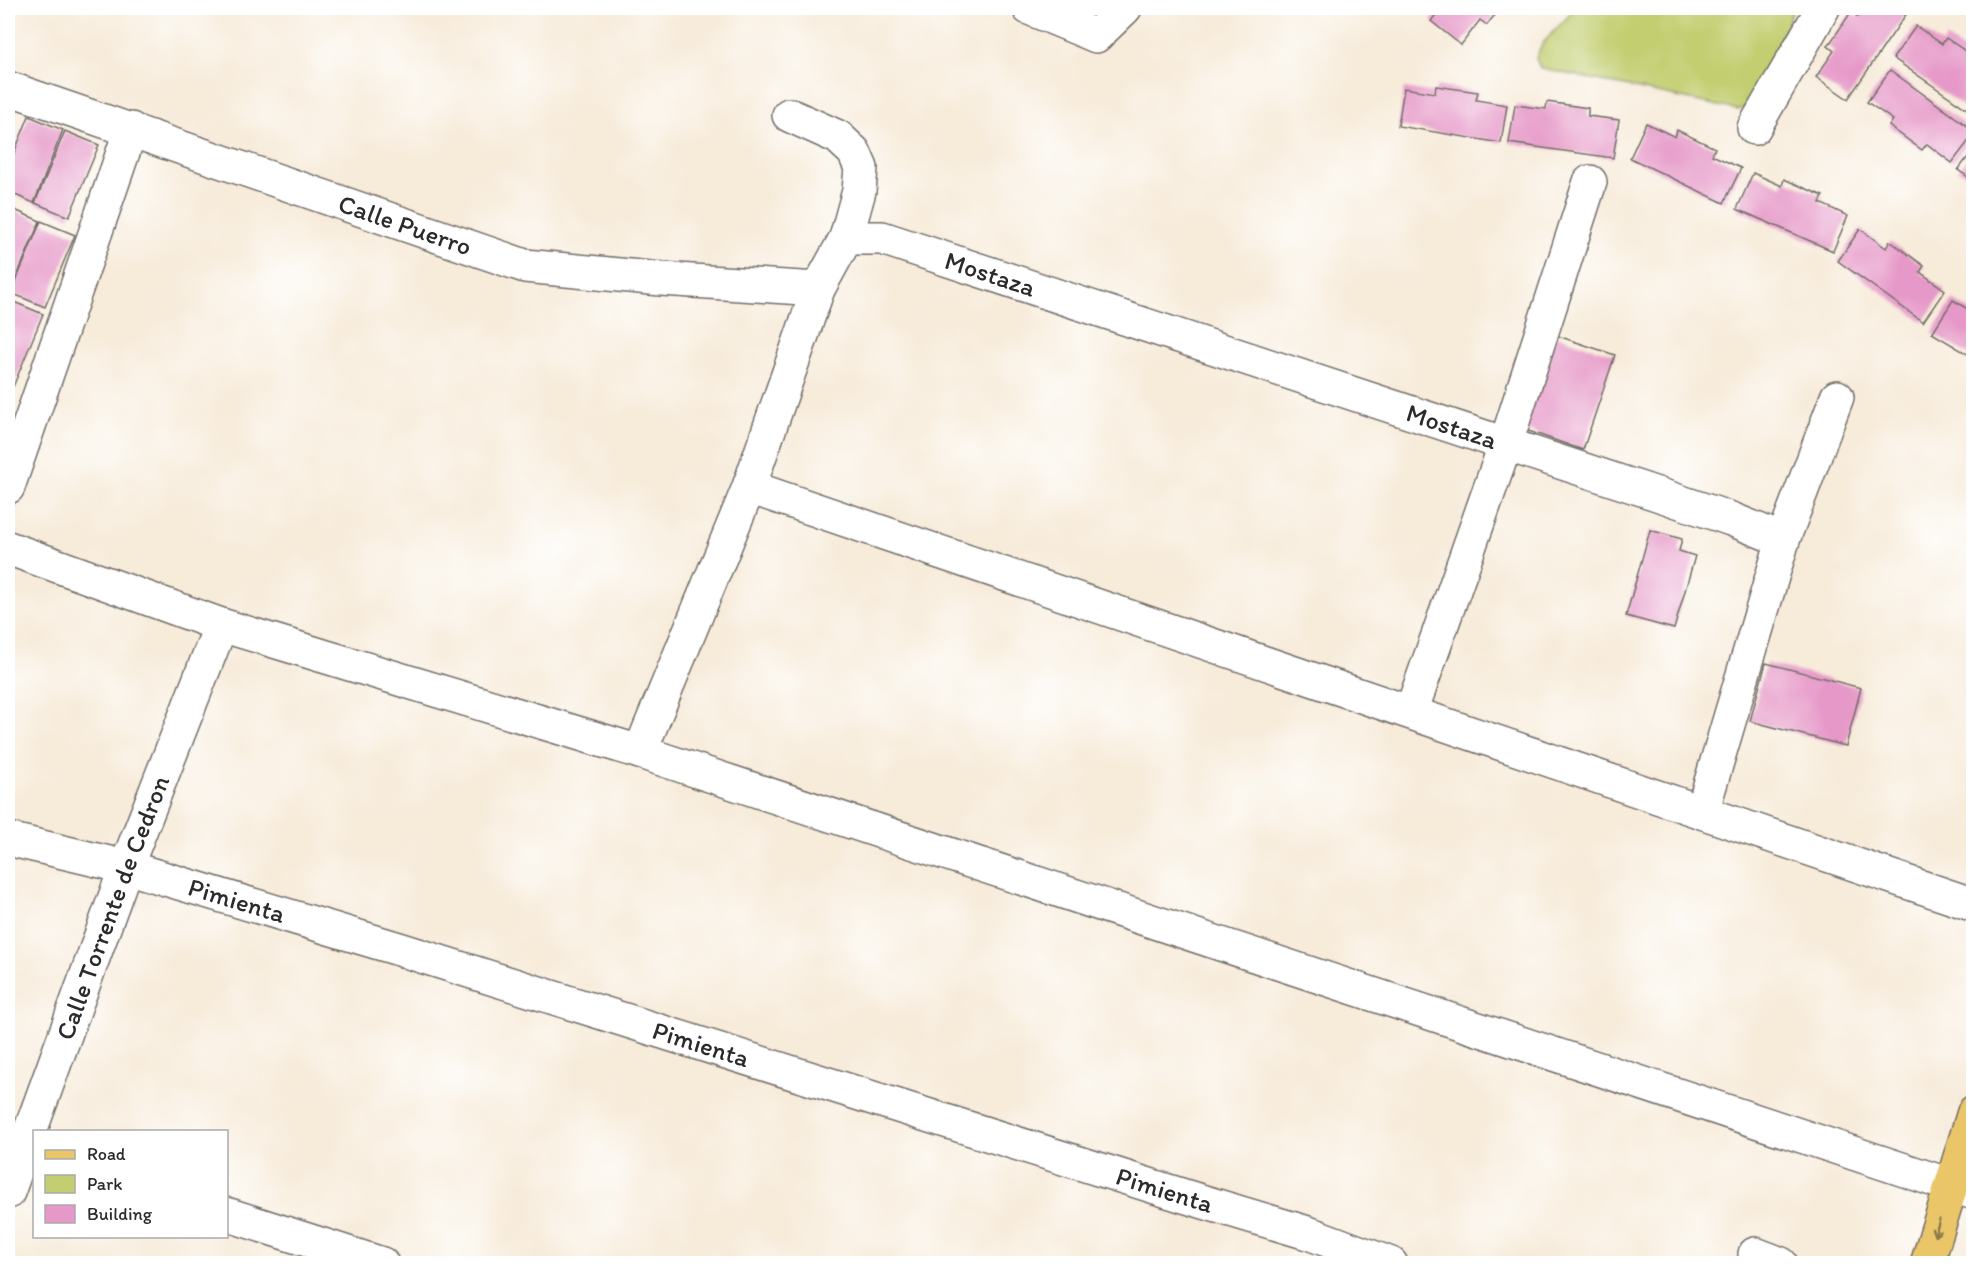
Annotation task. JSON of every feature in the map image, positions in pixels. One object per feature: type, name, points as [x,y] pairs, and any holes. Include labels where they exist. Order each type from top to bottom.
[{"type":"main road","points":[[1927,1263],[1962,1189],[1974,1113]]},
{"type":"street","points":[[1029,8],[1096,36],[1125,8]]},
{"type":"street","points":[[1754,128],[1823,8]]},
{"type":"street","name":"Calle Puerro","points":[[8,88],[525,266],[662,279],[818,289]]},
{"type":"street","points":[[640,752],[749,487],[818,289],[846,238],[859,191],[861,168],[854,152],[838,137],[789,115]]},
{"type":"street","points":[[8,487],[131,129]]},
{"type":"street","points":[[1411,712],[1506,443],[1590,182]]},
{"type":"street","name":"Mostaza","points":[[846,238],[882,238],[1506,443],[1731,519],[1783,540]]},
{"type":"street","points":[[1702,812],[1783,540],[1837,397]]},
{"type":"street","points":[[749,487],[1974,905]]},
{"type":"street","points":[[8,548],[221,625],[640,752],[1962,1189]]},
{"type":"street","name":"Calle Torrente de Cedron","points":[[36,1130],[126,867],[221,625]]},
{"type":"street","name":"Pimienta","points":[[8,839],[126,867],[399,949],[1311,1234],[1391,1263]]},
{"type":"street","name":"Calle Torrente de Cedron","points":[[8,1191],[29,1150]]},
{"type":"street","points":[[228,1215],[381,1263]]},
{"type":"green space","points":[[1576,8],[1794,8],[1751,105],[1738,110],[1540,68],[1536,58],[1543,43]]},
{"type":"building","points":[[1441,8],[1500,8],[1487,25],[1480,20],[1461,45],[1431,21]]},
{"type":"building","points":[[1864,8],[1899,8],[1907,13],[1848,99],[1816,77],[1834,51],[1828,46],[1851,12],[1858,17]]},
{"type":"building","points":[[1916,26],[1942,44],[1946,38],[1974,57],[1974,114],[1893,58]]},
{"type":"building","points":[[1890,70],[1974,131],[1952,163],[1927,144],[1922,150],[1889,126],[1893,120],[1867,102]]},
{"type":"building","points":[[1436,86],[1478,92],[1476,100],[1507,105],[1501,143],[1398,126],[1404,88],[1435,93]]},
{"type":"building","points":[[1547,102],[1588,108],[1588,116],[1619,120],[1613,158],[1509,143],[1515,105],[1546,109]]},
{"type":"building","points":[[29,116],[63,130],[34,203],[8,192],[8,168]]},
{"type":"building","points":[[1646,123],[1675,137],[1677,130],[1715,148],[1712,155],[1741,168],[1724,203],[1630,158]]},
{"type":"building","points":[[65,131],[99,145],[69,217],[35,203]]},
{"type":"building","points":[[1974,149],[1974,181],[1958,170]]},
{"type":"building","points":[[1753,173],[1782,186],[1784,179],[1823,196],[1820,203],[1848,216],[1833,251],[1737,209]]},
{"type":"building","points":[[8,207],[40,221],[10,293],[8,292]]},
{"type":"building","points":[[41,221],[75,235],[45,307],[11,293]]},
{"type":"building","points":[[1860,229],[1886,248],[1890,241],[1924,266],[1920,272],[1945,290],[1923,322],[1838,261]]},
{"type":"building","points":[[9,300],[43,314],[13,387],[8,384]]},
{"type":"building","points":[[1953,300],[1974,313],[1974,358],[1932,333]]},
{"type":"building","points":[[1555,335],[1615,355],[1583,450],[1523,429]]},
{"type":"building","points":[[1650,530],[1682,539],[1679,551],[1695,556],[1674,629],[1626,616]]},
{"type":"building","points":[[1766,663],[1861,688],[1846,746],[1750,721]]}]
